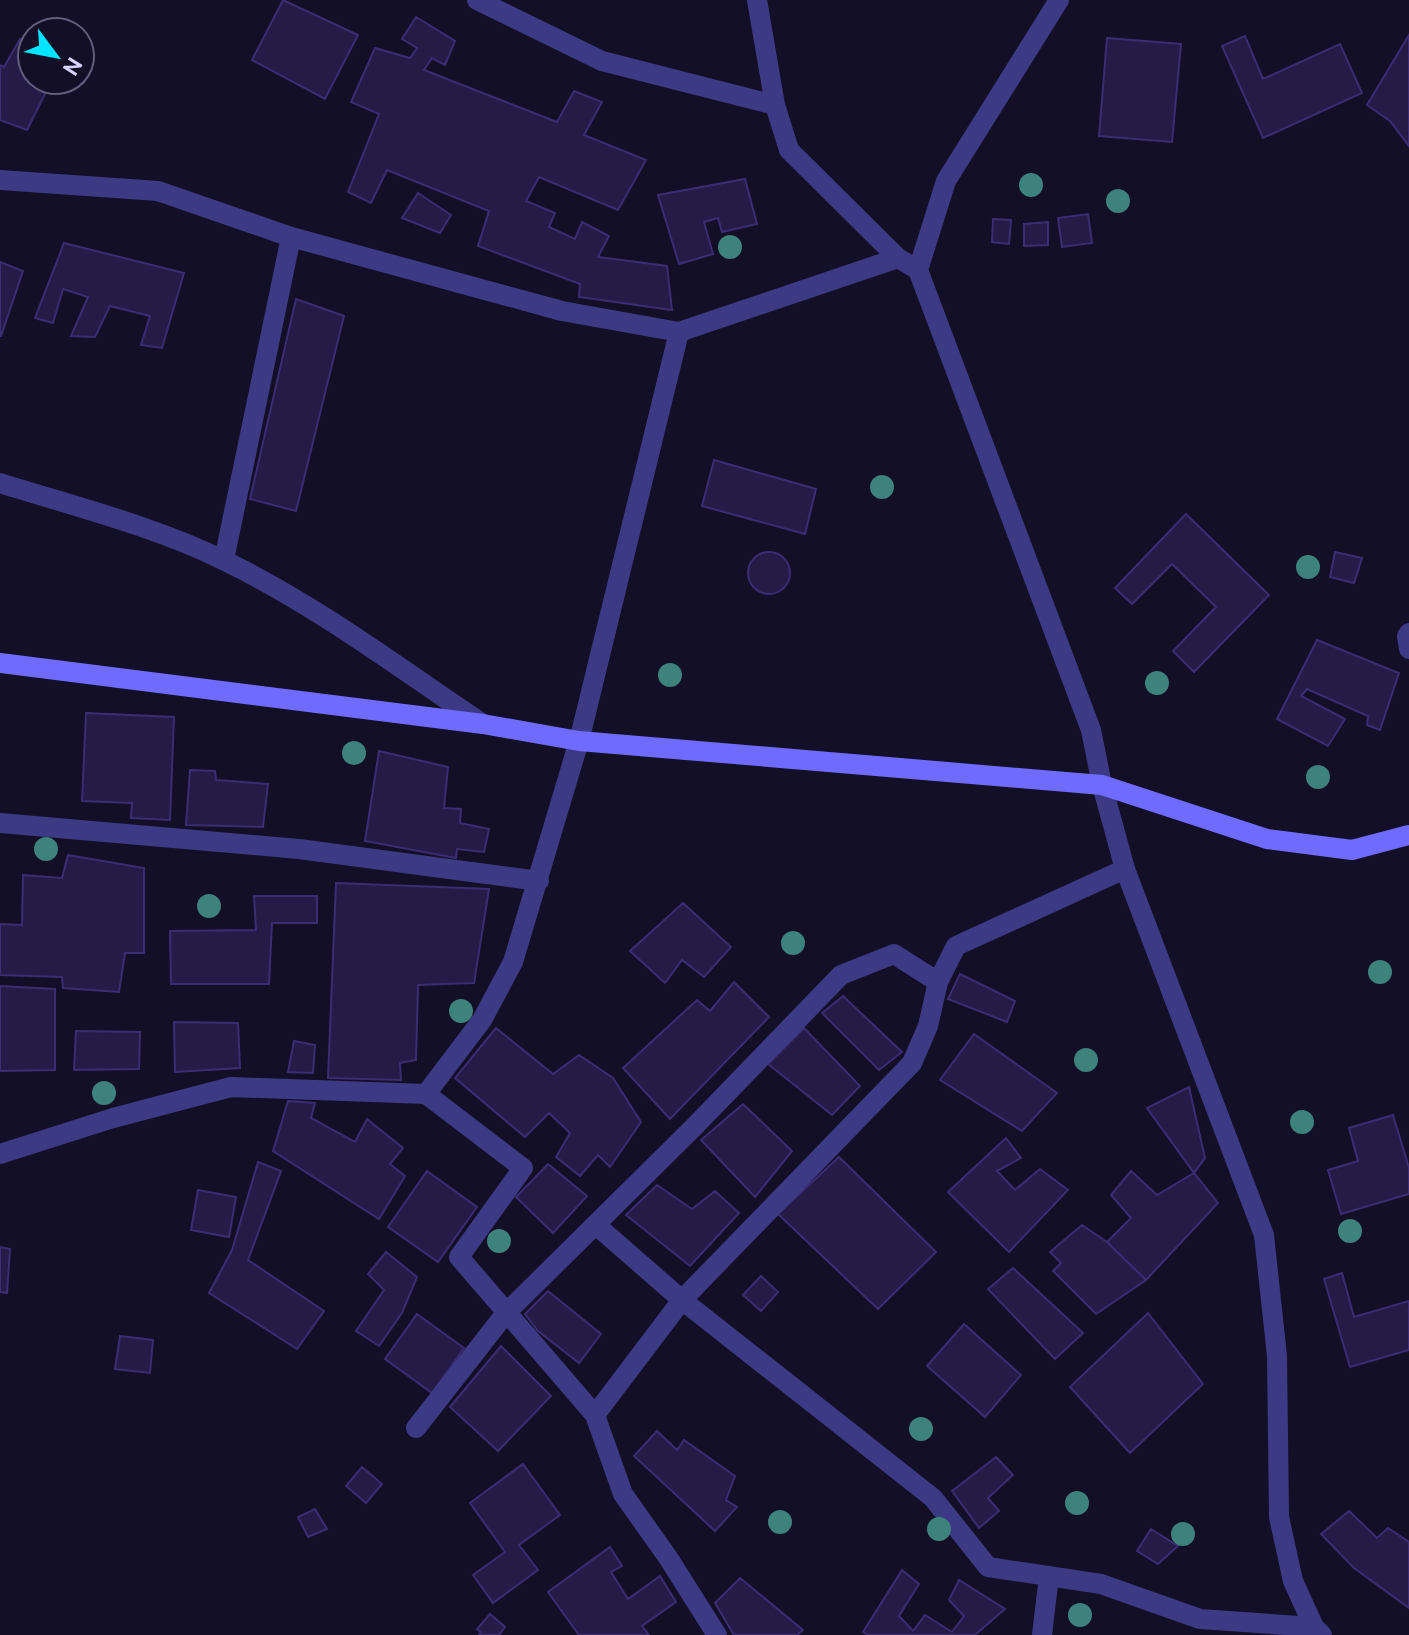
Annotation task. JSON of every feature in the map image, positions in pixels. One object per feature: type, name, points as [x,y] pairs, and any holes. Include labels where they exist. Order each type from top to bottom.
[{"type":"street","points":[[477,0],[602,61],[775,105]]},
{"type":"street","points":[[757,0],[775,105],[789,150],[898,258],[918,270]]},
{"type":"street","points":[[1059,0],[946,181],[918,270],[1091,730],[1125,869],[1264,1235],[1277,1356],[1279,1517],[1293,1581],[1318,1631]]},
{"type":"street","points":[[0,180],[158,191],[291,237],[562,311],[679,332],[898,258]]},
{"type":"street","points":[[224,560],[291,237]]},
{"type":"street","points":[[426,1094],[482,1020],[513,962],[579,741],[679,332]]},
{"type":"street","points":[[0,483],[131,524],[224,560],[308,607],[483,724]]},
{"type":"street","points":[[1409,633],[1409,649]]},
{"type":"street","points":[[0,663],[483,724],[579,741],[1102,785],[1267,839],[1352,850],[1409,835]]},
{"type":"street","points":[[0,823],[299,849],[539,881]]},
{"type":"street","points":[[595,1415],[682,1300],[912,1063],[928,1026],[938,982],[956,946],[1125,869]]},
{"type":"street","points":[[416,1428],[506,1313],[705,1116],[841,975],[894,954],[938,982]]},
{"type":"street","points":[[0,1154],[113,1118],[231,1087],[426,1094],[523,1168],[459,1257],[595,1415],[623,1494],[717,1635]]},
{"type":"street","points":[[596,1225],[682,1300],[933,1498],[988,1567],[1101,1584],[1200,1619],[1318,1631]]},
{"type":"street","points":[[1042,1635],[1049,1576]]},
{"type":"building","points":[[283,0],[358,35],[325,99],[252,60]]},
{"type":"building","points":[[416,17],[455,41],[445,65],[432,58],[424,70],[557,122],[574,91],[602,102],[584,135],[646,160],[618,210],[539,177],[526,201],[555,213],[549,227],[575,239],[582,222],[609,236],[598,257],[667,266],[672,310],[579,297],[580,284],[478,246],[489,211],[387,170],[371,203],[348,192],[379,114],[351,102],[375,48],[410,58],[417,48],[402,39]]},
{"type":"building","points":[[1409,35],[1409,146],[1390,121],[1367,105]]},
{"type":"building","points":[[1245,36],[1263,79],[1340,44],[1362,93],[1263,138],[1222,46]]},
{"type":"building","points":[[1107,38],[1181,44],[1172,142],[1099,136]]},
{"type":"building","points":[[16,46],[16,96],[44,96],[27,130],[0,120],[0,65],[4,67]]},
{"type":"building","points":[[745,179],[757,224],[722,232],[718,218],[704,222],[713,254],[679,264],[658,195]]},
{"type":"building","points":[[418,193],[451,215],[440,233],[402,218]]},
{"type":"building","points":[[1088,214],[1092,243],[1062,247],[1058,218]]},
{"type":"building","points":[[993,219],[1011,220],[1009,244],[992,242]]},
{"type":"building","points":[[1048,222],[1048,245],[1024,246],[1024,224]]},
{"type":"building","points":[[64,243],[184,273],[162,348],[141,345],[150,316],[110,306],[95,337],[71,336],[88,297],[63,289],[53,323],[35,318]]},
{"type":"building","points":[[0,262],[23,271],[1,336],[0,336]]},
{"type":"building","points":[[296,299],[344,316],[296,511],[250,499]]},
{"type":"building","points":[[714,460],[816,489],[805,534],[702,506]]},
{"type":"building","points":[[1186,514],[1269,595],[1194,672],[1173,651],[1216,607],[1172,564],[1132,604],[1115,588]]},
{"type":"building","points":[[769,552],[784,558],[790,573],[784,588],[769,594],[754,588],[748,573],[754,558]]},
{"type":"building","points":[[1335,552],[1362,558],[1354,583],[1330,577]]},
{"type":"building","points":[[1317,640],[1399,673],[1380,730],[1367,725],[1368,716],[1307,689],[1301,696],[1345,719],[1328,746],[1277,719]]},
{"type":"building","points":[[86,713],[174,717],[170,820],[131,818],[132,803],[82,801]]},
{"type":"building","points":[[379,751],[448,767],[444,808],[461,809],[460,823],[489,829],[484,852],[457,849],[456,858],[365,841]]},
{"type":"building","points":[[190,770],[215,771],[216,780],[268,784],[263,827],[186,825]]},
{"type":"building","points":[[68,855],[144,868],[144,953],[125,953],[119,992],[63,988],[62,977],[0,975],[0,924],[22,925],[23,875],[62,878]]},
{"type":"building","points":[[336,883],[489,889],[474,983],[418,985],[416,1060],[400,1063],[401,1080],[328,1078]]},
{"type":"building","points":[[254,896],[317,896],[317,923],[272,923],[269,984],[171,984],[170,931],[256,930]]},
{"type":"building","points":[[683,903],[731,947],[704,977],[682,960],[665,983],[630,951]]},
{"type":"building","points":[[960,974],[1015,1001],[1007,1022],[948,999]]},
{"type":"building","points":[[734,982],[769,1017],[670,1119],[623,1068],[697,1000],[710,1011]]},
{"type":"building","points":[[0,986],[55,989],[55,1070],[0,1071]]},
{"type":"building","points":[[843,996],[902,1052],[879,1070],[822,1013]]},
{"type":"building","points":[[174,1022],[238,1023],[240,1068],[175,1072]]},
{"type":"building","points":[[496,1028],[553,1074],[579,1055],[613,1078],[641,1122],[610,1167],[598,1155],[580,1176],[556,1157],[570,1133],[549,1113],[525,1137],[455,1078]]},
{"type":"building","points":[[804,1028],[860,1086],[832,1115],[768,1064]]},
{"type":"building","points":[[76,1031],[140,1032],[139,1069],[74,1070]]},
{"type":"building","points":[[974,1034],[1057,1093],[1022,1131],[940,1080]]},
{"type":"building","points":[[294,1041],[315,1045],[313,1073],[288,1072]]},
{"type":"building","points":[[1189,1087],[1205,1158],[1194,1173],[1147,1108]]},
{"type":"building","points":[[288,1101],[315,1103],[311,1118],[355,1142],[367,1119],[403,1148],[390,1164],[405,1176],[379,1219],[273,1151]]},
{"type":"building","points":[[743,1104],[792,1151],[755,1197],[701,1140]]},
{"type":"building","points":[[1393,1115],[1409,1168],[1409,1194],[1341,1214],[1328,1170],[1358,1161],[1349,1128]]},
{"type":"building","points":[[1006,1138],[1021,1158],[997,1171],[1015,1190],[1040,1169],[1068,1190],[1009,1252],[948,1192]]},
{"type":"building","points":[[839,1157],[936,1252],[878,1309],[778,1214]]},
{"type":"building","points":[[258,1162],[281,1171],[248,1260],[324,1311],[297,1349],[209,1293],[232,1250]]},
{"type":"building","points":[[548,1164],[587,1196],[553,1233],[516,1197]]},
{"type":"building","points":[[427,1171],[477,1207],[438,1262],[388,1227]]},
{"type":"building","points":[[1131,1171],[1157,1195],[1194,1173],[1218,1203],[1146,1280],[1107,1242],[1131,1218],[1111,1195]]},
{"type":"building","points":[[657,1185],[692,1209],[715,1191],[739,1213],[690,1266],[626,1215]]},
{"type":"building","points":[[198,1190],[236,1197],[229,1237],[191,1230]]},
{"type":"building","points":[[1082,1225],[1107,1242],[1146,1280],[1096,1314],[1053,1271],[1061,1263],[1050,1252]]},
{"type":"building","points":[[0,1247],[10,1249],[7,1293],[0,1292]]},
{"type":"building","points":[[386,1252],[417,1277],[402,1313],[379,1346],[356,1331],[384,1290],[368,1274]]},
{"type":"building","points":[[1013,1268],[1083,1333],[1055,1359],[988,1289]]},
{"type":"building","points":[[1342,1273],[1354,1317],[1409,1301],[1409,1350],[1350,1367],[1324,1279]]},
{"type":"building","points":[[761,1276],[778,1292],[761,1311],[743,1295]]},
{"type":"building","points":[[548,1291],[601,1334],[579,1363],[538,1331],[525,1314]]},
{"type":"building","points":[[1148,1313],[1203,1384],[1130,1453],[1070,1387]]},
{"type":"building","points":[[417,1314],[464,1348],[432,1393],[385,1359]]},
{"type":"building","points":[[964,1324],[1021,1375],[985,1417],[927,1366]]},
{"type":"building","points":[[120,1336],[153,1340],[150,1373],[115,1369]]},
{"type":"building","points":[[501,1346],[551,1396],[498,1451],[450,1407]]},
{"type":"building","points":[[657,1431],[677,1450],[684,1440],[735,1476],[726,1500],[737,1507],[715,1531],[634,1456]]},
{"type":"building","points":[[996,1457],[1013,1475],[988,1498],[999,1511],[979,1528],[952,1491]]},
{"type":"building","points":[[523,1464],[560,1515],[519,1545],[538,1570],[493,1603],[473,1575],[505,1552],[470,1503]]},
{"type":"building","points":[[362,1467],[382,1484],[366,1503],[346,1486]]},
{"type":"building","points":[[315,1509],[327,1529],[308,1537],[298,1517]]},
{"type":"building","points":[[1349,1511],[1377,1538],[1388,1528],[1409,1542],[1409,1608],[1354,1568],[1321,1534]]},
{"type":"building","points":[[1151,1529],[1178,1546],[1158,1564],[1137,1551]]},
{"type":"building","points":[[610,1547],[622,1566],[611,1572],[628,1599],[660,1576],[676,1602],[642,1626],[649,1635],[579,1635],[548,1592]]},
{"type":"building","points":[[902,1570],[919,1584],[899,1616],[913,1631],[925,1615],[952,1632],[964,1616],[949,1600],[959,1580],[1005,1609],[975,1635],[868,1635],[863,1632]]},
{"type":"building","points":[[740,1578],[803,1630],[797,1635],[734,1635],[715,1603]]},
{"type":"building","points":[[490,1614],[505,1627],[499,1635],[479,1635],[481,1632],[477,1629]]}]
